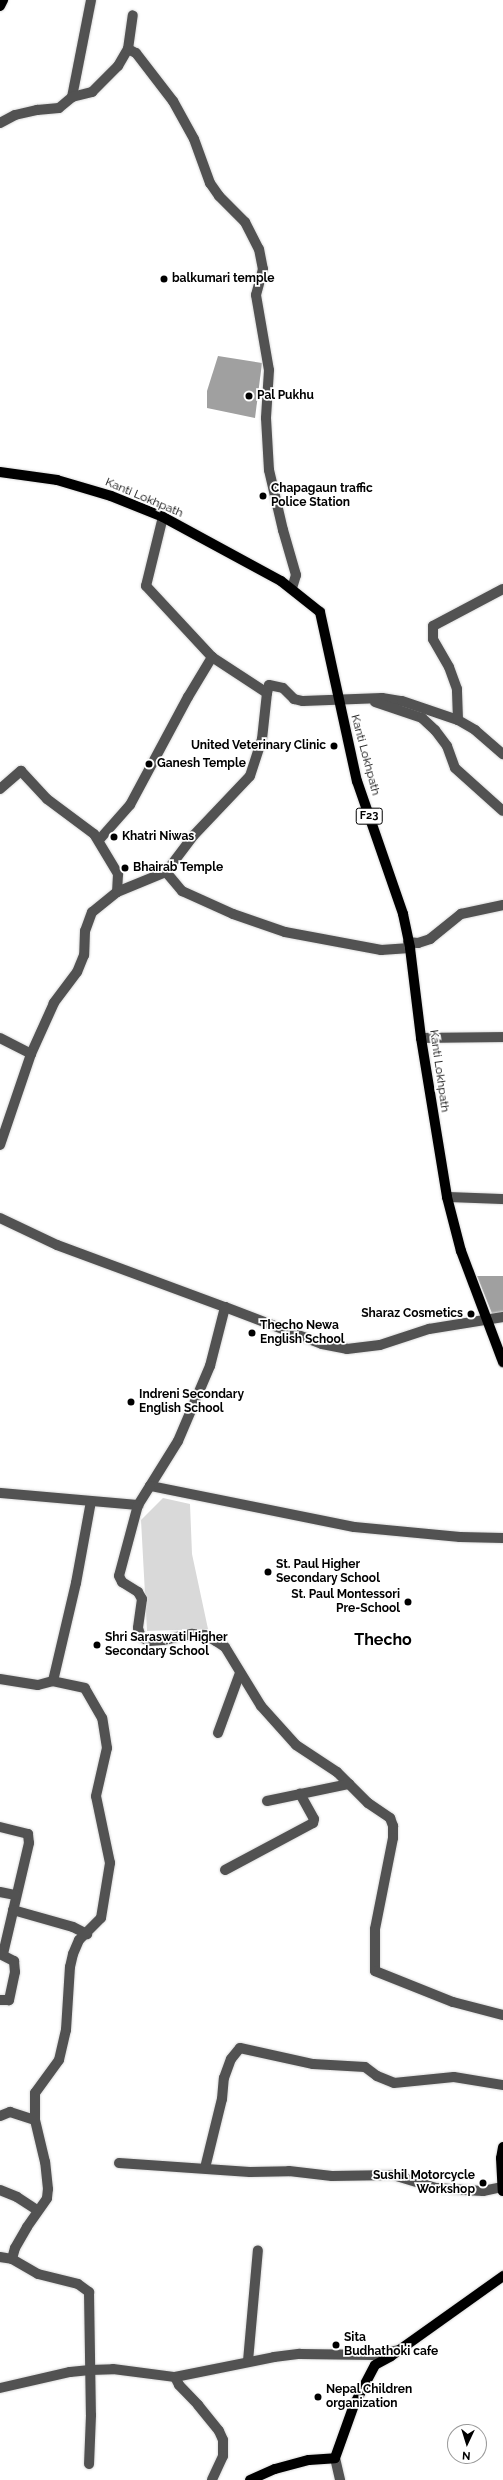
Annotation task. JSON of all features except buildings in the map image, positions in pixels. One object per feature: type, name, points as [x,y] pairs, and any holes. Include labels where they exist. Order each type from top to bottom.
[{"type":"main road","points":[[0,6],[2,0]]},
{"type":"main road","name":"Kanti Lokhpath","points":[[0,472],[57,480],[111,496],[164,517],[292,588],[320,612],[338,700],[357,781],[403,914],[409,945],[421,1038],[447,1197],[460,1251],[503,1362]]},
{"type":"main road","points":[[503,2147],[501,2158],[503,2189]]},
{"type":"main road","points":[[250,2480],[276,2469],[309,2460],[335,2458],[354,2405],[375,2365],[399,2350],[503,2276]]},
{"type":"street","points":[[72,97],[91,0]]},
{"type":"street","points":[[0,122],[15,115],[59,108],[72,97],[92,92],[118,66],[128,49],[133,15]]},
{"type":"street","points":[[128,49],[141,59],[173,101],[194,139],[210,183],[219,196],[245,222],[259,249],[263,269],[256,295],[269,370],[266,418],[269,470],[283,530],[296,575],[292,588]]},
{"type":"street","points":[[164,517],[146,586],[212,657],[267,693]]},
{"type":"street","points":[[458,720],[457,689],[449,667],[433,639],[434,626],[503,589]]},
{"type":"street","points":[[98,840],[130,805],[188,697],[212,657]]},
{"type":"street","points":[[0,1145],[31,1054],[54,1003],[79,966],[84,955],[85,931],[92,912],[117,892],[166,872],[180,850],[194,834],[250,776],[262,739],[269,685],[283,688],[294,699],[310,701],[366,698],[402,700],[458,720],[475,730],[503,754]]},
{"type":"street","points":[[366,698],[422,718],[435,730],[447,746],[454,768],[503,811]]},
{"type":"street","points":[[0,789],[21,771],[47,799],[94,834],[118,874],[117,892]]},
{"type":"street","points":[[166,872],[182,890],[233,914],[285,932],[381,950],[430,940],[461,914],[503,905]]},
{"type":"street","points":[[421,1038],[503,1037]]},
{"type":"street","points":[[0,1038],[31,1054]]},
{"type":"street","points":[[447,1197],[503,1199]]},
{"type":"street","points":[[0,1218],[57,1245],[322,1344],[346,1349],[380,1345],[429,1329],[503,1317]]},
{"type":"street","points":[[225,1307],[207,1373],[178,1441],[138,1505],[119,1576],[122,1582],[138,1592],[142,1599],[138,1628],[141,1637],[149,1641],[192,1634],[205,1635],[225,1648],[262,1706],[296,1745],[337,1772],[368,1803],[390,1818],[393,1826],[393,1838],[375,1929],[375,1971],[454,2002],[503,2015]]},
{"type":"street","points":[[150,1486],[354,1527],[460,1537],[503,1538]]},
{"type":"street","points":[[0,1493],[138,1505]]},
{"type":"street","points":[[53,1681],[76,1583],[91,1501]]},
{"type":"street","points":[[218,1733],[240,1673]]},
{"type":"street","points":[[0,1678],[38,1685],[53,1681],[85,1688],[98,1708],[107,1739],[105,1760],[99,1775],[96,1796],[110,1863],[101,1918],[87,1934],[79,1940],[73,1954],[70,1967],[66,2030],[59,2060],[35,2092],[35,2120],[45,2162],[48,2189],[47,2198],[37,2210],[15,2248],[12,2259]]},
{"type":"street","points":[[267,1801],[349,1784]]},
{"type":"street","points":[[225,1870],[313,1823],[314,1819],[300,1794]]},
{"type":"street","points":[[0,1826],[28,1834],[29,1843],[1,1954],[14,1961],[15,1972],[9,2000],[0,2000]]},
{"type":"street","points":[[0,1892],[16,1895]]},
{"type":"street","points":[[13,1910],[73,1927],[87,1934]]},
{"type":"street","points":[[205,2168],[222,2099],[224,2078],[231,2059],[240,2048],[313,2064],[365,2067],[377,2076],[394,2083],[454,2077],[503,2084]]},
{"type":"street","points":[[2,2111],[35,2120]]},
{"type":"street","points":[[119,2163],[289,2171],[332,2176],[393,2175],[436,2188],[483,2191],[503,2189]]},
{"type":"street","points":[[0,2190],[17,2197],[37,2210]]},
{"type":"street","points":[[248,2361],[258,2250]]},
{"type":"street","points":[[0,2257],[12,2259],[38,2274],[78,2284],[89,2292],[91,2306],[91,2415],[89,2464]]},
{"type":"street","points":[[0,2388],[70,2372],[90,2370],[113,2369],[175,2377],[248,2361],[300,2354],[374,2356],[399,2350]]},
{"type":"street","points":[[175,2377],[179,2385],[198,2405],[219,2431],[223,2440],[223,2456],[212,2480]]},
{"type":"street","points":[[335,2458],[340,2480]]},
{"type":"shaded area","points":[[218,356],[262,363],[255,418],[207,408],[207,391]]},
{"type":"shaded area","points":[[477,1276],[503,1276],[503,1315],[493,1316]]},
{"type":"shaded area","points":[[163,1498],[190,1504],[192,1554],[208,1629],[147,1631],[141,1520]]},
{"type":"place","name":"balkumari temple","points":[[164,279]]},
{"type":"place","name":"Pal Pukhu","points":[[249,396]]},
{"type":"place","name":"Chapagaun traffic Police Station","points":[[263,496]]},
{"type":"place","name":"United Veterinary Clinic","points":[[334,746]]},
{"type":"place","name":"Ganesh Temple","points":[[149,764]]},
{"type":"place","name":"Khatri Niwas","points":[[114,837]]},
{"type":"place","name":"Bhairab Temple","points":[[125,868]]},
{"type":"place","name":"Sharaz Cosmetics","points":[[471,1314]]},
{"type":"place","name":"Thecho Newa English School","points":[[252,1333]]},
{"type":"place","name":"Indreni Secondary English School","points":[[131,1402]]},
{"type":"place","name":"St. Paul Higher Secondary School","points":[[268,1572]]},
{"type":"place","name":"St. Paul Montessori Pre-School","points":[[408,1602]]},
{"type":"place","name":"Shri Saraswati Higher Secondary School","points":[[97,1645]]},
{"type":"place","name":"Sushil Motorcycle Workshop","points":[[483,2183]]},
{"type":"place","name":"Sita Budhathoki cafe","points":[[336,2345]]},
{"type":"place","name":"Nepal Children organization","points":[[318,2397]]},
{"type":"district","name":"Thecho","points":[[383,1640]]}]
